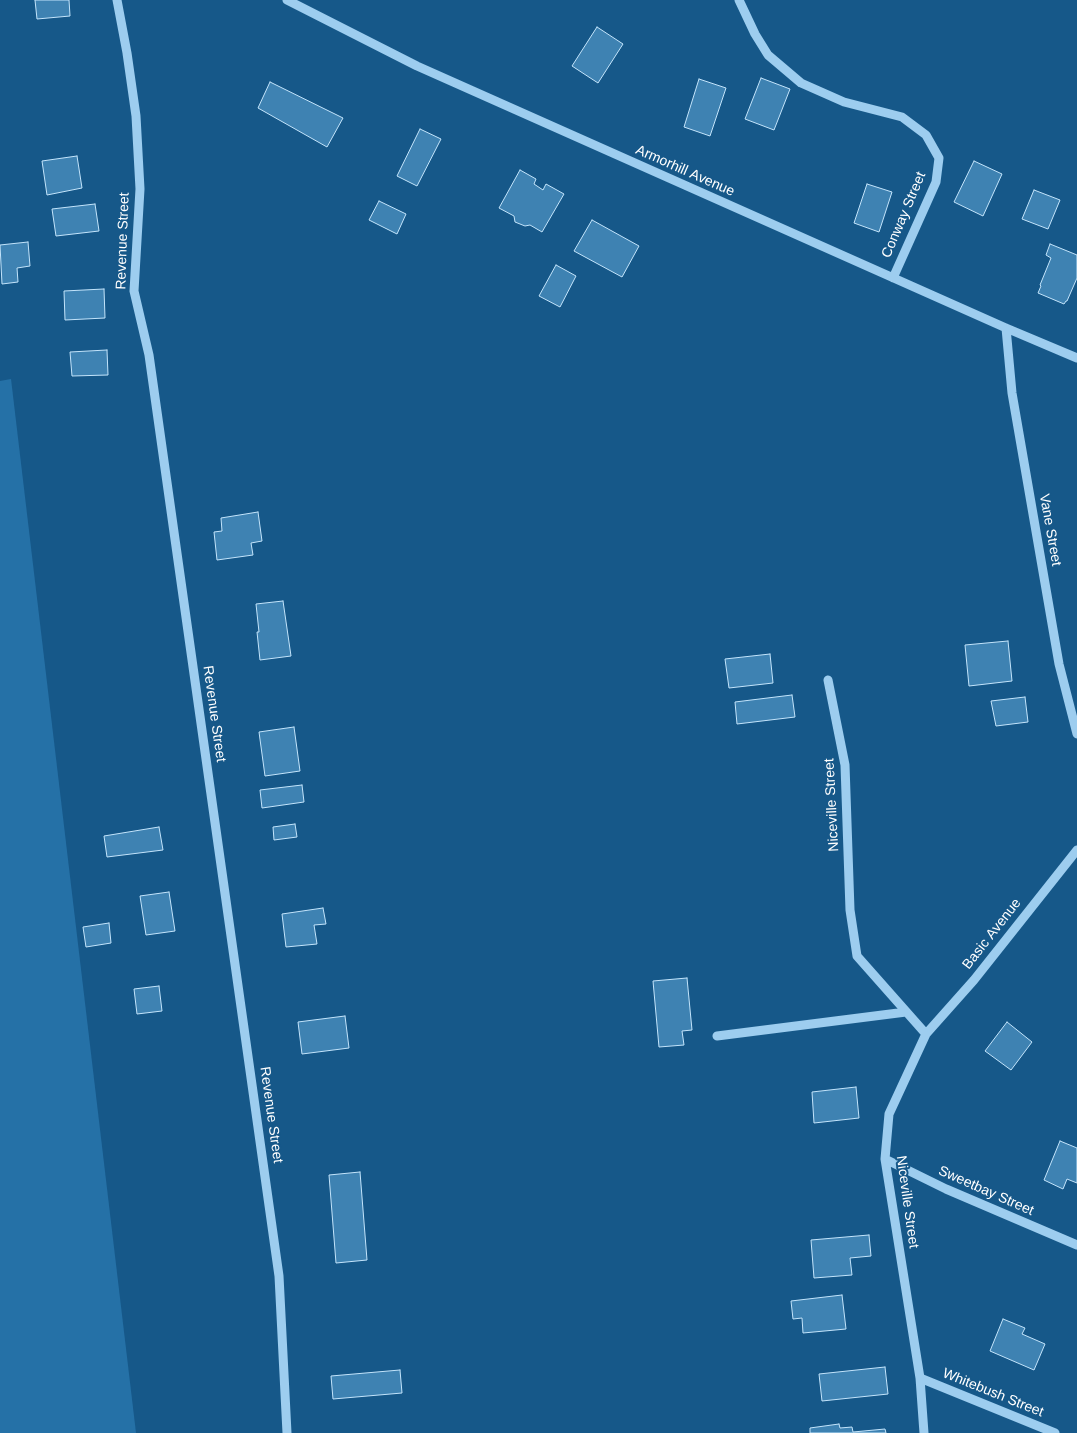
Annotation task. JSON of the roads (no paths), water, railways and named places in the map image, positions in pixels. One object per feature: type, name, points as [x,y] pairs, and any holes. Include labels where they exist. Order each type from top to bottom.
[{"type":"street","name":"Revenue Street","points":[[116,0],[127,52],[136,116],[140,190],[134,291],[149,355],[280,1276],[287,1433]]},
{"type":"street","name":"Armorhill Avenue","points":[[287,0],[417,66],[1077,358]]},
{"type":"street","name":"Conway Street","points":[[739,0],[755,34],[768,55],[801,83],[844,102],[902,117],[926,135],[939,158],[936,182],[893,278]]},
{"type":"street","name":"Vane Street","points":[[1006,328],[1012,393],[1059,664],[1077,734]]},
{"type":"street","name":"Niceville Street","points":[[828,680],[845,765],[850,910],[857,956],[926,1034],[889,1114],[885,1159],[920,1378],[924,1433]]},
{"type":"street","name":"Basic Avenue","points":[[926,1034],[974,980],[1077,850]]},
{"type":"street","points":[[716,1036],[906,1012]]},
{"type":"street","name":"Sweetbay Street","points":[[885,1159],[946,1189],[1077,1245]]},
{"type":"street","name":"Whitebush Street","points":[[920,1378],[1055,1433]]}]
